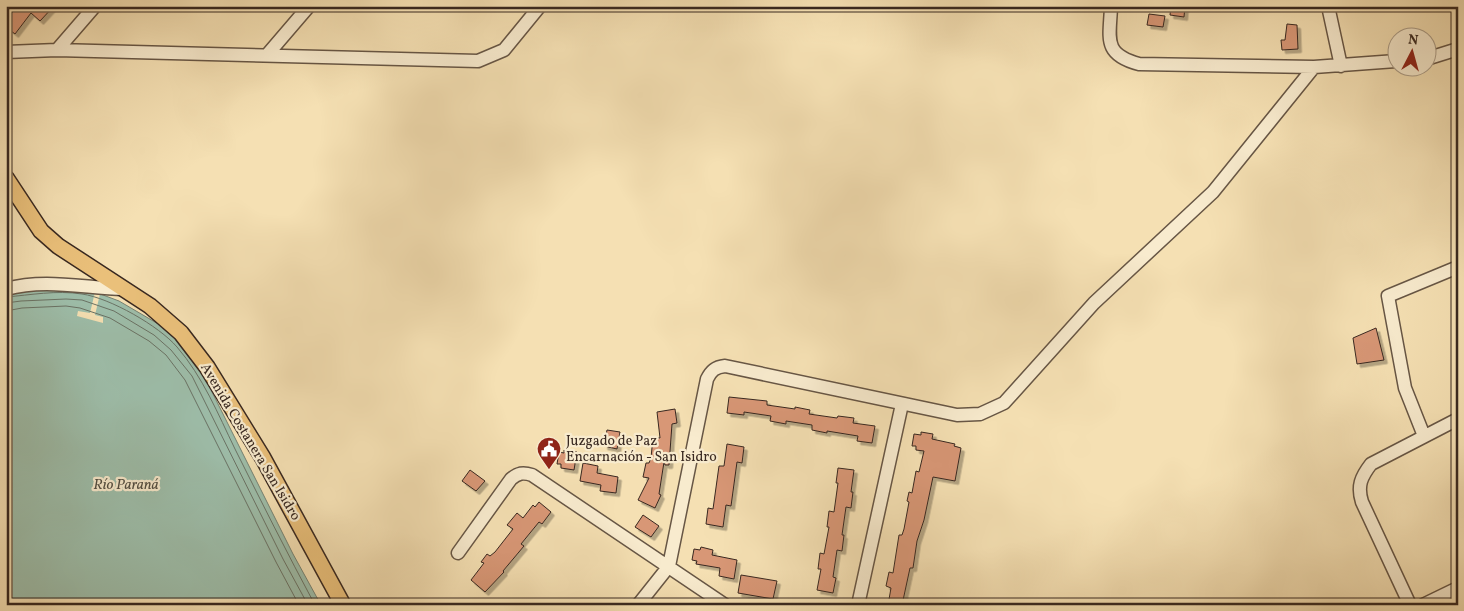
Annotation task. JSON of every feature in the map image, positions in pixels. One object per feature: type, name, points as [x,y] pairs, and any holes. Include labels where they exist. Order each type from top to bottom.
[{"type":"main road","name":"Avenida Costanera San Isidro","points":[[6,178],[41,230],[52,241],[79,261],[150,306],[181,333],[207,367],[263,458],[343,605]]},
{"type":"street","points":[[56,50],[95,6]]},
{"type":"street","points":[[267,55],[309,6]]},
{"type":"street","points":[[6,52],[56,50],[478,61],[504,50],[540,6]]},
{"type":"street","points":[[1111,6],[1110,40],[1113,51],[1125,60],[1139,64],[1314,67],[1386,62]]},
{"type":"street","points":[[1328,6],[1342,66]]},
{"type":"street","points":[[1436,56],[1458,49]]},
{"type":"street","points":[[638,605],[669,566],[707,380],[711,372],[717,367],[724,366],[957,415],[980,414],[1004,403],[1094,303],[1213,192],[1314,67]]},
{"type":"street","points":[[1424,436],[1405,388],[1388,296],[1458,267]]},
{"type":"street","points":[[6,289],[33,284],[71,284],[123,289]]},
{"type":"street","points":[[858,605],[902,404]]},
{"type":"street","points":[[1410,605],[1362,502],[1359,492],[1360,482],[1363,474],[1371,464],[1458,419]]},
{"type":"street","points":[[458,553],[511,479],[518,474],[525,473],[532,475],[725,605]]},
{"type":"street","points":[[1423,605],[1458,588]]},
{"type":"water","name":"Río Paraná","points":[[43,288],[95,292],[119,301],[160,325],[179,342],[201,370],[293,554],[321,605],[6,605],[6,293]]},
{"type":"pier","points":[[95,292],[100,294],[95,315],[103,317],[103,323],[77,316],[78,311],[90,313]]},
{"type":"building","points":[[17,6],[54,6],[40,21],[31,13],[15,34],[6,27],[6,21]]},
{"type":"building","points":[[1171,6],[1185,6],[1184,17],[1170,15]]},
{"type":"building","points":[[1149,14],[1165,16],[1163,27],[1147,25]]},
{"type":"building","points":[[1287,24],[1297,25],[1298,49],[1282,50],[1281,40],[1285,40]]},
{"type":"building","points":[[1376,328],[1384,360],[1357,364],[1353,338]]},
{"type":"building","points":[[729,397],[767,401],[767,405],[810,410],[809,414],[837,418],[838,416],[854,418],[853,423],[875,426],[872,443],[857,441],[858,436],[812,430],[812,425],[786,421],[786,424],[770,421],[771,416],[744,412],[744,415],[727,413]]},
{"type":"building","points":[[675,409],[677,423],[672,424],[669,465],[665,465],[664,462],[659,494],[661,495],[655,508],[638,500],[649,478],[643,477],[646,463],[649,463],[651,458],[653,437],[660,438],[657,412]]},
{"type":"building","points":[[607,430],[620,432],[617,449],[604,446]]},
{"type":"building","points":[[921,432],[933,434],[932,439],[955,444],[954,446],[961,448],[955,481],[933,477],[924,520],[917,541],[913,568],[910,568],[902,605],[888,605],[891,588],[886,586],[889,572],[893,573],[899,535],[902,535],[904,529],[909,492],[912,493],[916,471],[919,472],[924,451],[916,450],[916,446],[912,446],[914,434],[921,435]]},
{"type":"building","points":[[727,444],[744,447],[742,463],[737,462],[731,506],[726,505],[723,527],[706,524],[708,508],[713,509],[719,466],[724,466]]},
{"type":"building","points":[[564,450],[577,452],[574,470],[561,468],[561,464],[557,464],[559,452],[564,453]]},
{"type":"building","points":[[583,463],[598,466],[597,473],[618,477],[616,493],[600,491],[601,485],[580,481]]},
{"type":"building","points":[[838,468],[854,470],[851,508],[846,507],[842,551],[837,550],[833,577],[836,578],[833,593],[817,590],[821,569],[818,569],[820,553],[824,554],[829,527],[827,527],[829,511],[834,512]]},
{"type":"building","points":[[470,470],[485,481],[476,491],[462,481]]},
{"type":"building","points":[[539,502],[551,512],[542,524],[539,522],[521,544],[524,546],[504,572],[485,592],[471,580],[484,563],[481,562],[487,554],[490,556],[495,552],[513,529],[507,525],[517,513],[523,518],[533,505],[535,507]]},
{"type":"building","points":[[643,515],[659,526],[651,537],[635,527]]},
{"type":"building","points":[[701,547],[713,550],[712,555],[737,560],[734,579],[719,576],[720,568],[696,564],[697,561],[692,560],[694,549],[700,550]]},
{"type":"building","points":[[741,575],[777,581],[773,599],[738,593]]},
{"type":"place","name":"Juzgado de Paz Encarnación - San Isidro","points":[[549,470]]}]
